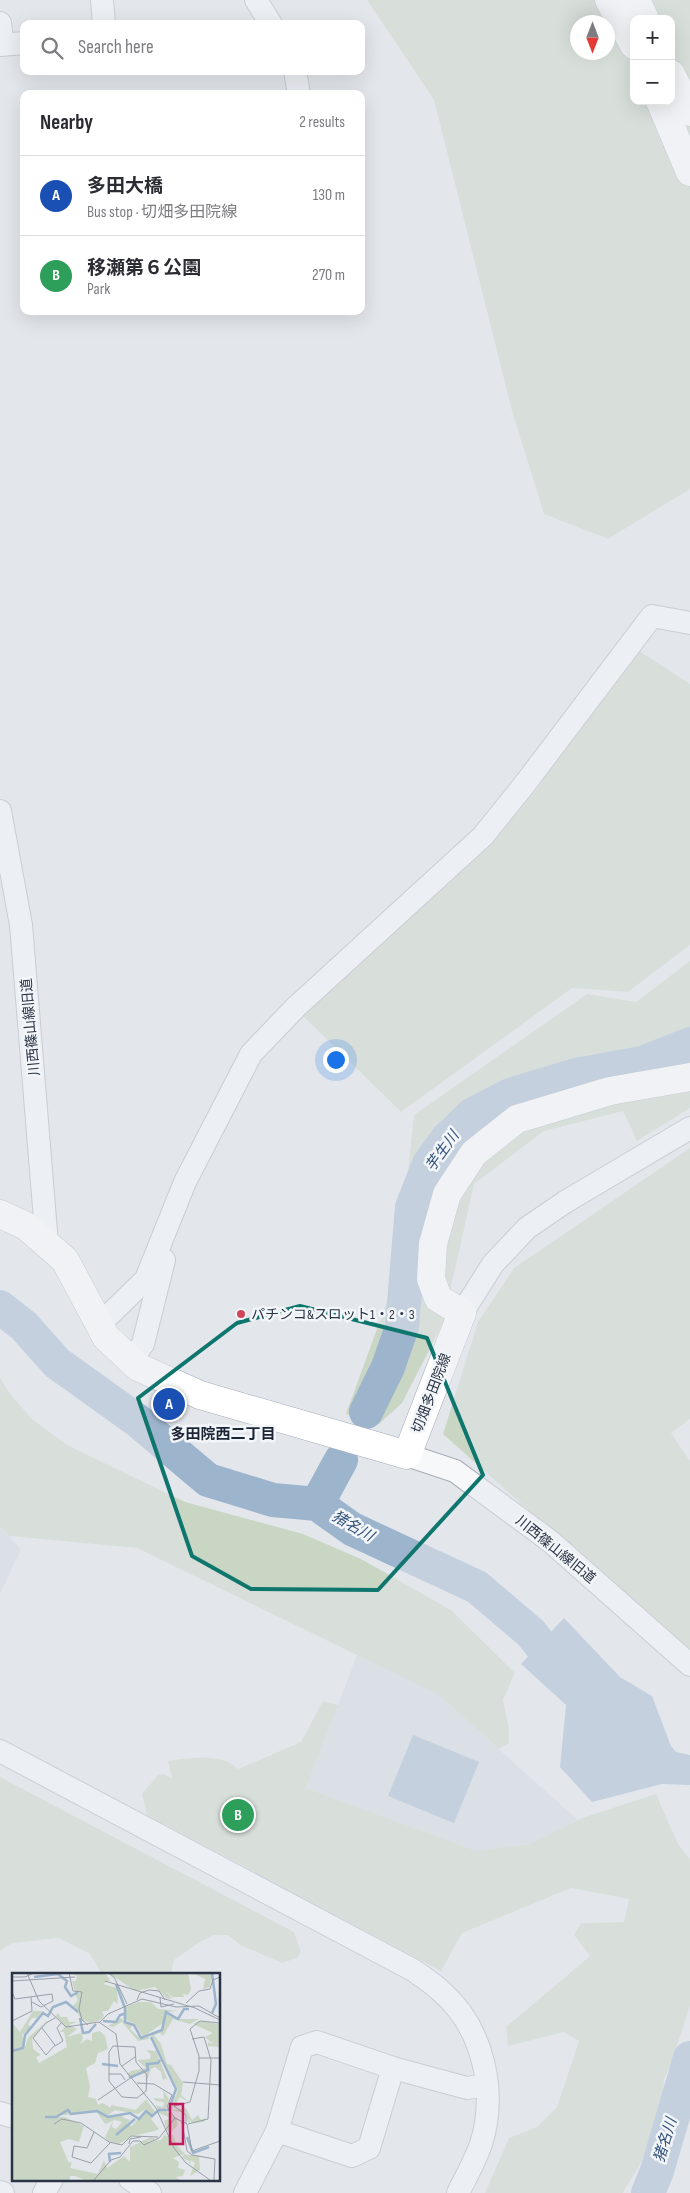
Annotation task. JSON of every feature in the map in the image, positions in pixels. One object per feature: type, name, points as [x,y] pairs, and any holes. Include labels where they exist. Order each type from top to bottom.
[{"type":"main road","points":[[609,0],[630,38]]},
{"type":"main road","points":[[636,0],[643,15]]},
{"type":"main road","points":[[675,82],[690,112]]},
{"type":"main road","points":[[662,105],[690,172]]},
{"type":"main road","points":[[462,1313],[438,1298],[431,1279],[433,1244],[447,1194],[474,1153],[517,1119],[610,1091],[690,1076]]},
{"type":"main road","points":[[0,1214],[26,1226],[65,1260],[106,1337],[138,1366],[200,1395],[407,1455]]},
{"type":"main road","name":"切畑多田院線","points":[[407,1455],[462,1313]]},
{"type":"street","points":[[102,0],[104,20]]},
{"type":"street","points":[[256,0],[268,20]]},
{"type":"street","points":[[296,75],[298,90]]},
{"type":"street","points":[[99,1325],[146,1279],[185,1182],[252,1054],[296,1007],[483,836],[652,616],[690,623]]},
{"type":"street","name":"川西篠山線旧道","points":[[0,811],[21,925],[48,1244]]},
{"type":"street","points":[[462,1313],[493,1264],[527,1228],[565,1202],[690,1128]]},
{"type":"street","points":[[131,1360],[143,1344],[185,1182]]},
{"type":"street","name":"川西篠山線旧道","points":[[407,1455],[456,1471],[534,1530],[690,1665]]},
{"type":"street","points":[[0,1751],[413,1970],[444,1993],[466,2022],[481,2052],[486,2085],[486,2118],[480,2144],[458,2193]]},
{"type":"street","points":[[245,2193],[276,2131],[302,2047],[316,2042],[393,2068],[467,2088],[486,2085]]},
{"type":"street","points":[[276,2131],[352,2156],[369,2148],[393,2068]]},
{"type":"street","points":[[44,2193],[51,2180]]},
{"type":"street","points":[[131,2180],[150,2193]]},
{"type":"highlighted area","points":[[300,1306],[427,1338],[483,1475],[378,1590],[251,1589],[192,1556],[138,1398],[237,1323]]},
{"type":"shaded area","points":[[0,1527],[21,1549],[0,1594]]},
{"type":"shaded area","points":[[357,1655],[437,1694],[578,1820],[529,1844],[477,1851],[306,1788]]},
{"type":"green space","points":[[367,0],[690,0],[690,489],[608,539],[544,514],[512,411],[434,100]]},
{"type":"green space","points":[[630,645],[690,684],[690,945],[628,992],[572,988],[401,1112],[300,1013],[447,878],[537,789]]},
{"type":"green space","points":[[690,961],[690,1108],[637,1141],[623,1111],[544,1131],[474,1184],[443,1323],[402,1403],[379,1424],[346,1414],[397,1274],[414,1115],[587,994],[636,1002]]},
{"type":"green space","points":[[690,1148],[690,1419],[671,1433],[690,1461],[690,1654],[443,1434],[478,1322],[514,1268]]},
{"type":"green space","points":[[0,1378],[11,1395],[32,1419],[67,1445],[185,1502],[303,1534],[361,1559],[451,1610],[515,1673],[503,1700],[509,1728],[509,1743],[499,1749],[437,1694],[137,1548],[9,1536],[0,1527]]},
{"type":"green space","points":[[323,1701],[338,1705],[306,1788],[477,1851],[529,1844],[582,1818],[656,1794],[678,1844],[690,1859],[690,2006],[664,2080],[662,2113],[653,2142],[623,2193],[485,2193],[509,2138],[537,2127],[557,2107],[579,2041],[564,2032],[508,2046],[506,2027],[590,1956],[574,1935],[581,1923],[624,1922],[629,1899],[571,1888],[462,1933],[441,1971],[147,1815],[142,1794],[158,1775],[165,1774],[172,1779],[168,1761],[195,1758],[215,1759],[232,1764],[238,1769],[301,1742]]},
{"type":"green space","points":[[0,1777],[294,1932],[301,1952],[297,1958],[282,1963],[240,1945],[228,1935],[214,1935],[174,1960],[171,1973],[101,1973],[90,1954],[59,1938],[12,1943],[0,1951]]},
{"type":"water","points":[[564,1618],[620,1677],[652,1696],[671,1746],[676,1752],[690,1755],[690,1785],[662,1784],[592,1802],[560,1767],[566,1705],[521,1664]]},
{"type":"water","points":[[413,1735],[479,1762],[454,1823],[388,1796]]},
{"type":"waterway","name":"芋生川","points":[[366,1412],[388,1367],[402,1327],[412,1207],[429,1164],[447,1139],[473,1114],[510,1095],[576,1075],[642,1063],[690,1044]]},
{"type":"waterway","name":"猪名川","points":[[0,1307],[24,1326],[57,1363],[138,1421],[208,1480],[273,1500],[317,1504],[352,1529],[477,1587],[531,1633],[568,1680]]},
{"type":"waterway","name":"芋生川","points":[[317,1504],[341,1460]]},
{"type":"waterway","name":"猪名川","points":[[648,2193],[657,2171],[690,2058]]},
{"type":"place","name":"パチンコ&スロット1・2・3","points":[[241,1314]]},
{"type":"place","name":"多田大橋","points":[[169,1404]]},
{"type":"place","name":"移瀬第６公園","points":[[238,1815]]},
{"type":"district","name":"多田院西二丁目","points":[[223,1434]]}]
